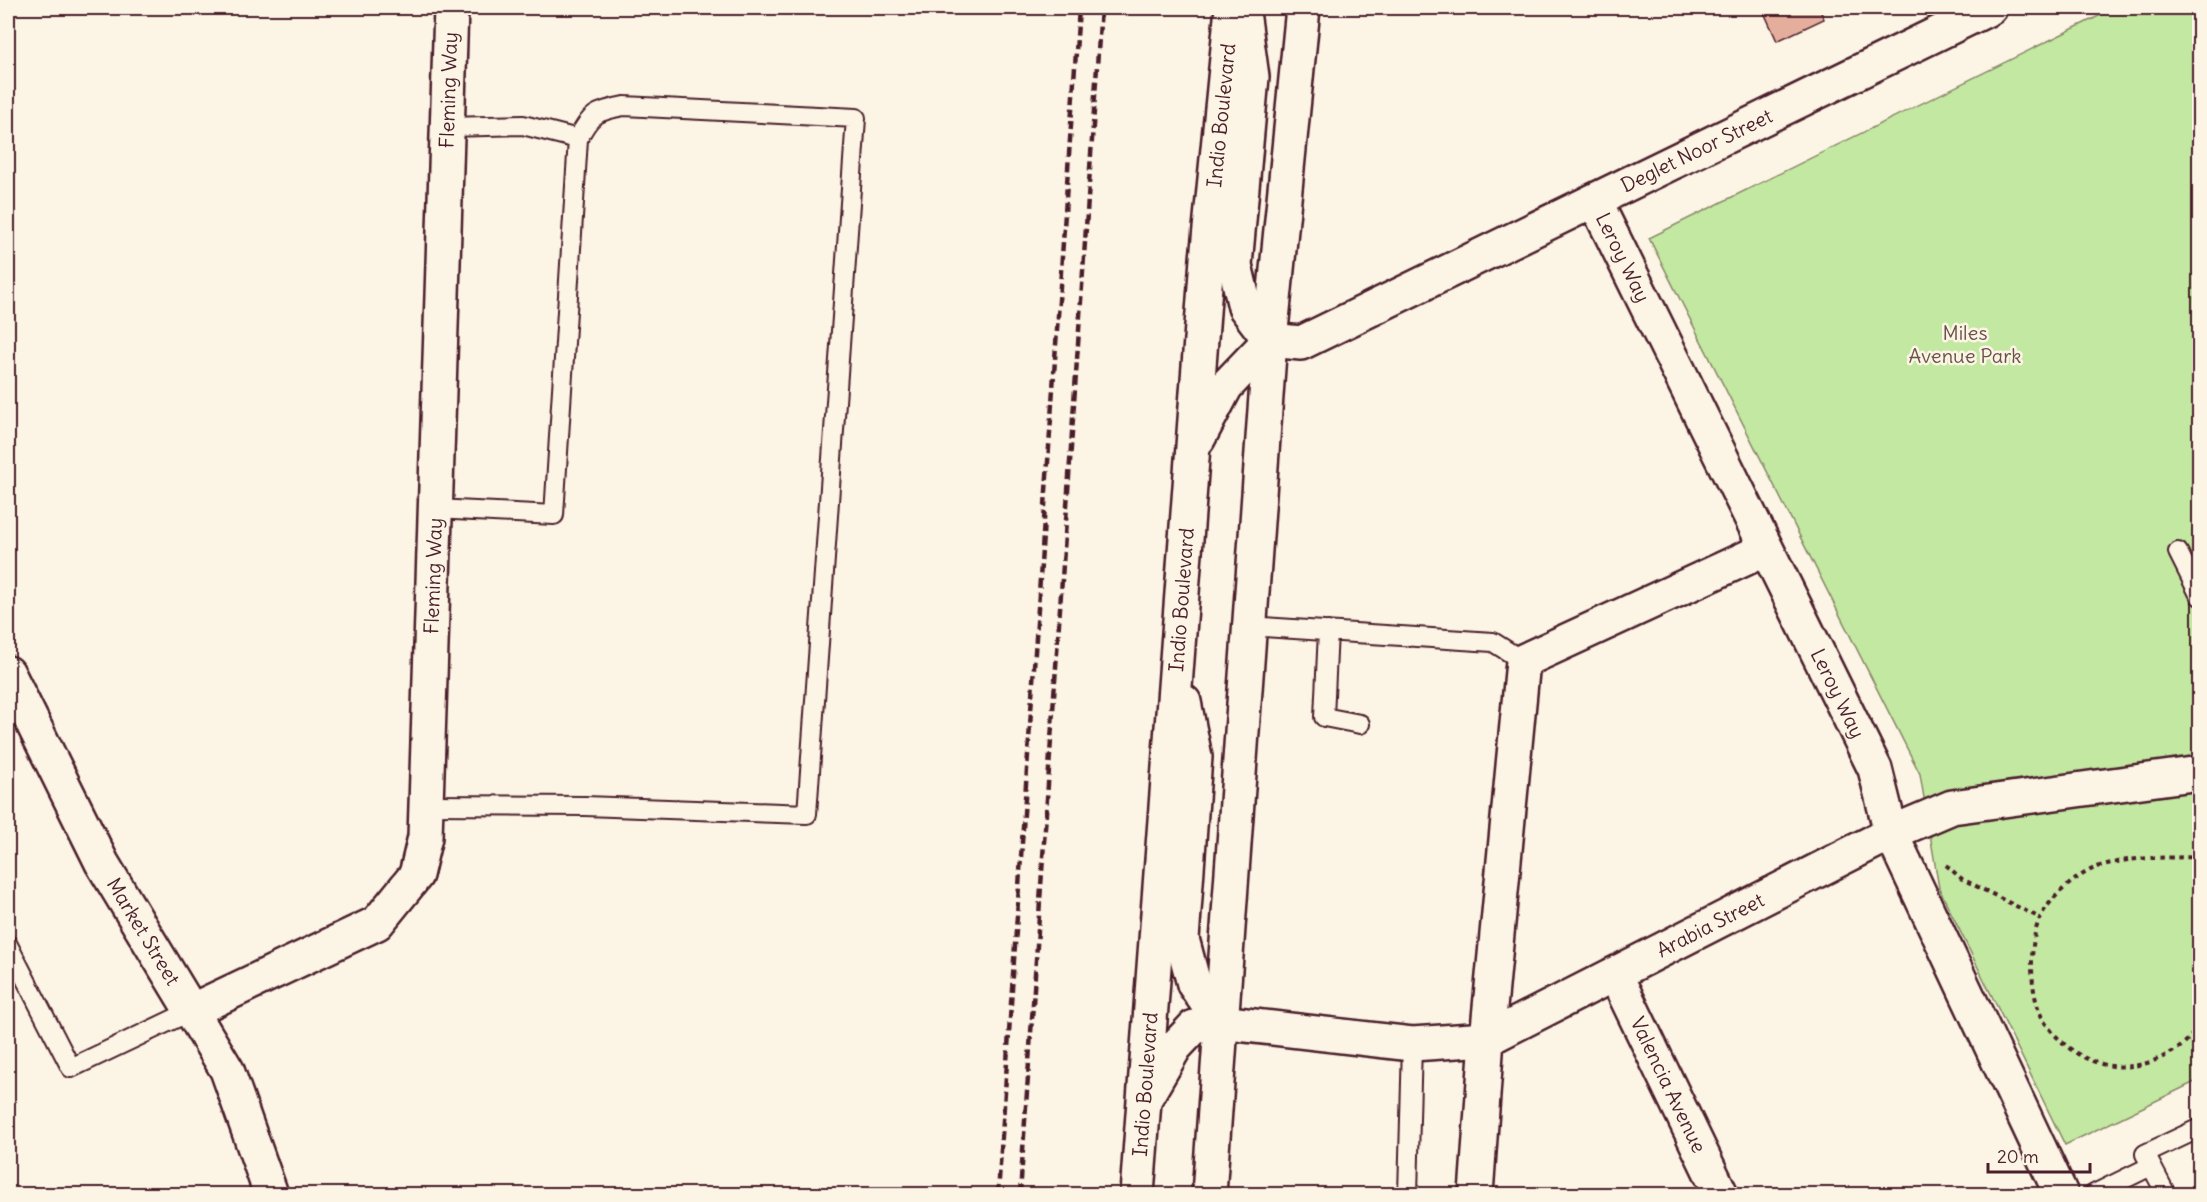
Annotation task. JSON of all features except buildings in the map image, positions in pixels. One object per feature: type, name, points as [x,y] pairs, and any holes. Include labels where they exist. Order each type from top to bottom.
[{"type":"street","name":"Fleming Way","points":[[191,1011],[377,923],[416,875],[424,837],[426,806],[451,8]]},
{"type":"street","name":"Indio Boulevard","points":[[1137,1194],[1207,259],[1232,8]]},
{"type":"street","points":[[1242,8],[1252,77],[1235,265],[1245,307],[1270,340]]},
{"type":"street","points":[[1209,1194],[1270,340],[1303,8]]},
{"type":"street","name":"Deglet Noor Street","points":[[1270,340],[1301,343],[1990,8]]},
{"type":"street","name":"Leroy Way","points":[[1595,201],[1875,770],[1891,833],[2061,1194]]},
{"type":"street","points":[[1192,451],[1226,386],[1270,340]]},
{"type":"street","points":[[1476,1194],[1487,1039],[1523,661],[1766,549]]},
{"type":"street","points":[[1176,656],[1195,757],[1182,939],[1194,984],[1220,1022]]},
{"type":"street","name":"Market Street","points":[[8,673],[102,863],[227,1070],[271,1194]]},
{"type":"street","name":"Arabia Street","points":[[1220,1022],[1412,1044],[1487,1039],[1891,833],[1952,807],[2199,773]]},
{"type":"street","name":"Valencia Avenue","points":[[1615,974],[1721,1194]]},
{"type":"street","points":[[1143,1102],[1175,1047],[1194,1027],[1220,1022]]},
{"type":"lane","points":[[426,806],[585,806],[807,814],[856,118],[624,106],[597,112],[586,121],[578,139],[554,515],[435,509]]},
{"type":"lane","points":[[447,127],[524,125],[578,139]]},
{"type":"lane","points":[[2178,552],[2199,596]]},
{"type":"lane","points":[[1248,626],[1494,642],[1523,661]]},
{"type":"lane","points":[[1328,630],[1324,717],[1360,724]]},
{"type":"lane","points":[[8,945],[71,1068],[191,1011]]},
{"type":"lane","points":[[1408,1194],[1412,1044]]},
{"type":"lane","points":[[2166,1194],[2145,1154],[2199,1128]]},
{"type":"lane","points":[[2094,1194],[2151,1166]]},
{"type":"path","points":[[2199,857],[2140,858],[2099,866],[2067,883],[2040,918],[2032,951],[2032,987],[2044,1023],[2069,1048],[2100,1066],[2129,1067],[2152,1063],[2179,1048],[2199,1027]]},
{"type":"path","points":[[1941,861],[1962,879],[2040,918]]},
{"type":"green space","name":"Miles Avenue Park","points":[[2115,8],[2199,8],[2199,1080],[2065,1145],[1939,888],[1920,774],[1649,238]]},
{"type":"railway","points":[[998,1194],[1079,8]]},
{"type":"railway","points":[[1020,1194],[1101,8]]}]
